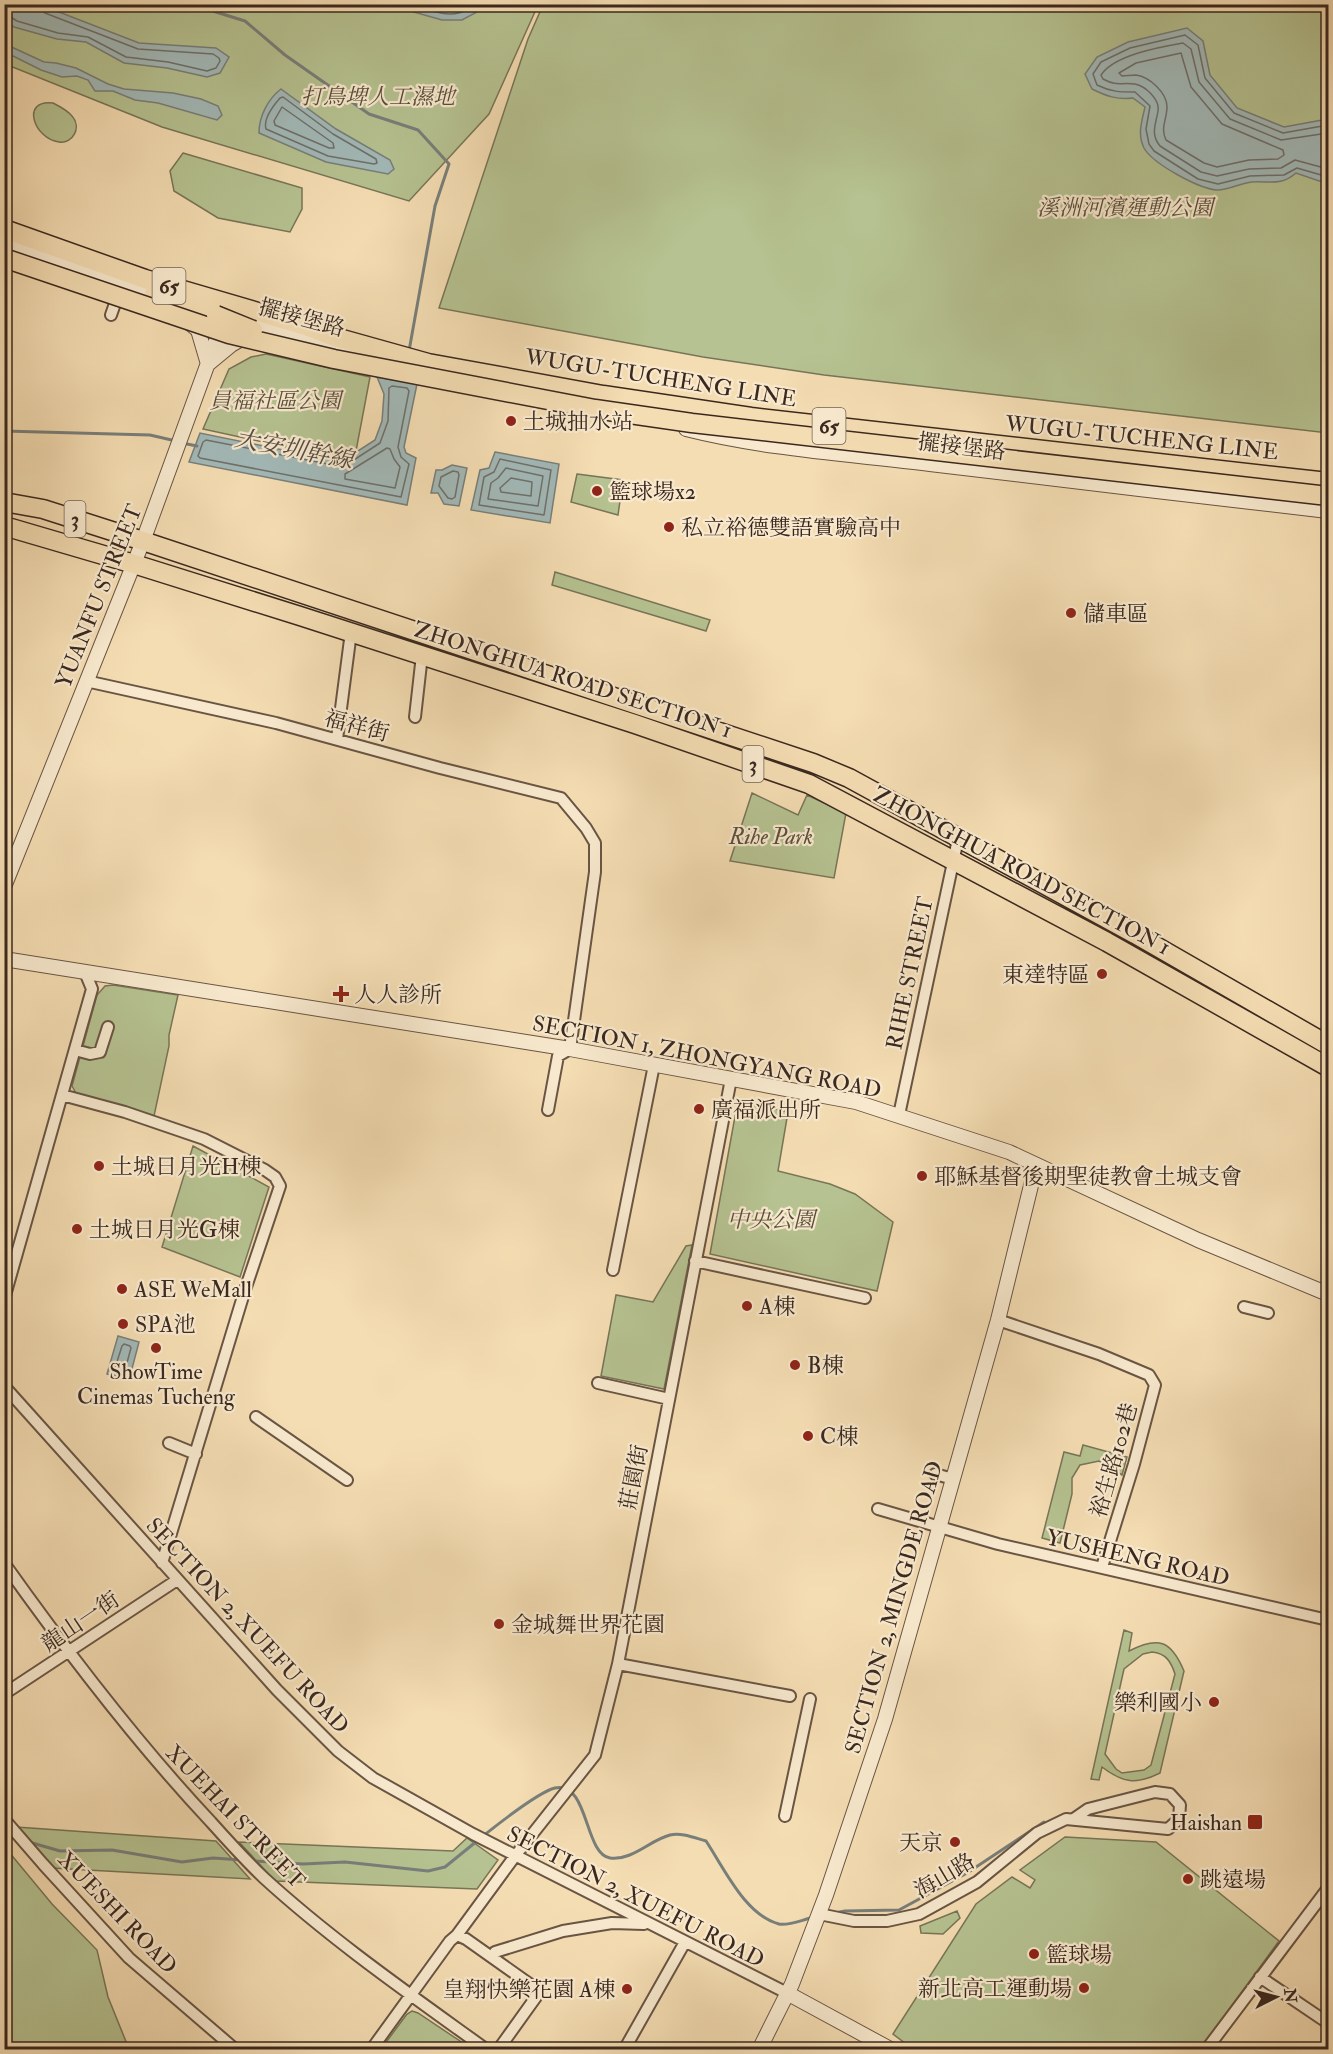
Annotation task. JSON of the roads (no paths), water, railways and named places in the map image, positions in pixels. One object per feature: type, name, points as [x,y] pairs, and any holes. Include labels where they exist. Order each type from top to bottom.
[{"type":"main road","name":"WUGU-TUCHENG LINE","points":[[4,229],[145,279],[428,363],[603,395],[763,418],[1329,482]]},
{"type":"main road","points":[[4,244],[220,316],[251,330],[289,341],[334,360]]},
{"type":"main road","name":"WUGU-TUCHENG LINE","points":[[4,258],[229,334],[334,360],[595,409],[692,423],[1329,496]]},
{"type":"main road","points":[[220,316],[293,333],[335,337]]},
{"type":"main road","name":"3","points":[[4,502],[43,509],[143,541]]},
{"type":"main road","name":"3","points":[[4,526],[134,564]]},
{"type":"main road","name":"ZHONGHUA ROAD SECTION 1","points":[[143,541],[813,763],[849,778],[1135,934],[1329,1045]]},
{"type":"main road","name":"ZHONGHUA ROAD SECTION 1","points":[[134,564],[635,724],[809,784],[1107,942],[1329,1067]]},
{"type":"street","name":"擺接堡路","points":[[4,244],[169,303],[267,330],[415,368],[595,402],[716,420],[1329,489]]},
{"type":"street","points":[[111,315],[121,286]]},
{"type":"street","points":[[169,303],[198,330],[208,364],[231,345],[253,333],[267,330]]},
{"type":"street","name":"YUANFU STREET","points":[[4,887],[143,541],[208,364],[220,316]]},
{"type":"street","name":"擺接堡路","points":[[595,402],[664,424],[715,436],[1329,511]]},
{"type":"street","points":[[954,466],[956,448]]},
{"type":"street","points":[[337,739],[351,632]]},
{"type":"street","points":[[415,717],[422,655]]},
{"type":"street","name":"福祥街","points":[[87,681],[276,723],[561,798],[586,828],[595,843],[595,872],[570,1049]]},
{"type":"street","name":"RIHE STREET","points":[[899,1115],[958,839]]},
{"type":"street","name":"SECTION 1, ZHONGYANG ROAD","points":[[4,959],[570,1049],[856,1102],[1009,1152],[1198,1240],[1329,1294]]},
{"type":"street","points":[[4,1299],[92,989],[85,972]]},
{"type":"street","points":[[75,1050],[90,1054],[100,1052],[108,1027]]},
{"type":"street","points":[[548,1110],[558,1056],[570,1049]]},
{"type":"street","points":[[613,1270],[654,1065]]},
{"type":"street","name":"莊園街","points":[[370,2049],[515,1856],[595,1755],[618,1664],[731,1079]]},
{"type":"street","points":[[62,1095],[124,1112],[195,1136],[275,1177],[280,1186],[244,1293],[162,1563]]},
{"type":"street","name":"SECTION 2, MINGDE ROAD","points":[[759,2049],[787,1994],[819,1914],[884,1720],[998,1320],[1036,1166]]},
{"type":"street","points":[[695,1261],[865,1298]]},
{"type":"street","points":[[1244,1307],[1268,1313]]},
{"type":"street","name":"裕生路102巷","points":[[998,1320],[1099,1354],[1149,1375],[1155,1386],[1102,1567]]},
{"type":"street","points":[[598,1383],[669,1399]]},
{"type":"street","name":"SECTION 2, XUEFU ROAD","points":[[4,1386],[284,1697],[338,1751],[373,1778],[515,1856],[787,1994]]},
{"type":"street","points":[[256,1417],[347,1480]]},
{"type":"street","points":[[169,1443],[196,1454]]},
{"type":"street","points":[[935,1474],[953,1479]]},
{"type":"street","name":"YUSHENG ROAD","points":[[878,1509],[998,1544],[1238,1601],[1329,1620]]},
{"type":"street","name":"XUEHAI STREET","points":[[4,1563],[68,1653],[170,1779],[262,1876],[302,1912],[410,1996],[487,2049]]},
{"type":"street","name":"龍山一街","points":[[4,1694],[177,1580]]},
{"type":"street","points":[[618,1664],[789,1696]]},
{"type":"street","points":[[785,1816],[810,1699]]},
{"type":"street","name":"海山路","points":[[819,1914],[854,1921],[887,1921],[919,1914],[977,1882],[1037,1833],[1066,1819],[1168,1829],[1179,1819],[1180,1805],[1170,1794],[1155,1792],[1088,1809],[1074,1818]]},
{"type":"street","name":"XUESHI ROAD","points":[[4,1819],[129,1958],[236,2049]]},
{"type":"street","points":[[1206,2049],[1329,1888]]},
{"type":"street","points":[[495,1952],[562,1930],[612,1923],[649,1924]]},
{"type":"street","points":[[457,1935],[466,1939],[535,1990],[536,1998],[498,2049]]},
{"type":"street","points":[[626,2047],[686,1942]]},
{"type":"street","points":[[1260,1977],[1329,2023]]},
{"type":"street","points":[[787,1994],[892,2049]]},
{"type":"water","points":[[4,5],[41,5],[139,43],[216,48],[229,57],[220,73],[207,77],[167,68],[124,63],[86,42],[57,39],[14,27],[5,20]]},
{"type":"water","points":[[389,5],[474,5],[477,12],[462,20],[442,20]]},
{"type":"water","points":[[1187,28],[1203,41],[1210,75],[1237,108],[1284,127],[1328,119],[1328,184],[1296,173],[1285,180],[1252,182],[1225,189],[1216,190],[1198,185],[1157,161],[1144,148],[1141,128],[1145,107],[1133,98],[1112,97],[1092,89],[1085,74],[1097,57],[1128,42]]},
{"type":"water","points":[[5,44],[44,62],[76,68],[108,84],[124,89],[173,93],[201,99],[218,106],[222,115],[217,120],[158,103],[135,100],[113,91],[95,91],[88,80],[77,76],[62,77],[41,70],[5,52]]},
{"type":"water","points":[[281,89],[336,129],[390,160],[394,169],[388,174],[326,162],[259,133],[265,108]]},
{"type":"water","points":[[377,377],[417,384],[404,447],[406,453],[416,458],[407,505],[189,462],[200,433],[341,462],[375,440],[382,421],[384,394]]},
{"type":"water","points":[[495,452],[559,464],[550,523],[471,510],[480,470],[489,468]]},
{"type":"water","points":[[452,465],[467,468],[459,506],[444,504],[438,493],[431,493],[436,470]]},
{"type":"water","points":[[118,1336],[139,1342],[129,1380],[107,1374]]},
{"type":"waterway","points":[[190,4],[245,21],[285,55],[369,114],[418,130],[449,164],[435,206],[409,351]]},
{"type":"waterway","name":"大安圳幹線","points":[[4,431],[150,435],[176,441]]},
{"type":"waterway","name":"大安圳幹線","points":[[182,443],[197,446]]},
{"type":"waterway","points":[[483,1836],[539,1796],[555,1788],[566,1789],[574,1795],[595,1844],[602,1854],[610,1858],[626,1856],[674,1834],[706,1841],[728,1877],[756,1911],[779,1924],[791,1924],[811,1918]]},
{"type":"waterway","points":[[835,1913],[899,1910],[967,1873],[1044,1822]]},
{"type":"waterway","points":[[4,1835],[14,1838]]},
{"type":"waterway","points":[[252,1861],[303,1864],[345,1862],[428,1871],[445,1867],[477,1841]]},
{"type":"waterway","points":[[29,1842],[60,1851],[112,1850],[182,1862],[213,1858],[242,1860]]},
{"type":"place","name":"土城抽水站","points":[[511,421]]},
{"type":"place","name":"籃球場x2","points":[[597,491]]},
{"type":"place","name":"私立裕德雙語實驗高中","points":[[669,527]]},
{"type":"place","name":"儲車區","points":[[1071,613]]},
{"type":"place","name":"東達特區","points":[[1102,974]]},
{"type":"place","name":"人人診所","points":[[341,994]]},
{"type":"place","name":"廣福派出所","points":[[699,1109]]},
{"type":"place","name":"土城日月光H棟","points":[[99,1166]]},
{"type":"place","name":"耶穌基督後期聖徒教會土城支會","points":[[922,1176]]},
{"type":"place","name":"土城日月光G棟","points":[[77,1229]]},
{"type":"place","name":"ASE WeMall","points":[[122,1289]]},
{"type":"place","name":"A棟","points":[[747,1306]]},
{"type":"place","name":"SPA池","points":[[123,1324]]},
{"type":"place","name":"ShowTime Cinemas Tucheng","points":[[156,1348]]},
{"type":"place","name":"B棟","points":[[795,1365]]},
{"type":"place","name":"C棟","points":[[808,1436]]},
{"type":"place","name":"金城舞世界花園","points":[[499,1624]]},
{"type":"place","name":"樂利國小","points":[[1214,1702]]},
{"type":"place","name":"Haishan","points":[[1255,1822]]},
{"type":"place","name":"天京","points":[[955,1842]]},
{"type":"place","name":"跳遠場","points":[[1188,1879]]},
{"type":"place","name":"籃球場","points":[[1034,1954]]},
{"type":"place","name":"新北高工運動場","points":[[1084,1988]]},
{"type":"place","name":"皇翔快樂花園 A棟","points":[[627,1989]]},
{"type":"park label","name":"打鳥埤人工濕地","points":[[378,96]]},
{"type":"park label","name":"溪洲河濱運動公園","points":[[1125,207]]},
{"type":"park label","name":"員福社區公園","points":[[275,400]]},
{"type":"park label","name":"Rihe Park","points":[[771,836]]},
{"type":"park label","name":"中央公園","points":[[771,1219]]}]
